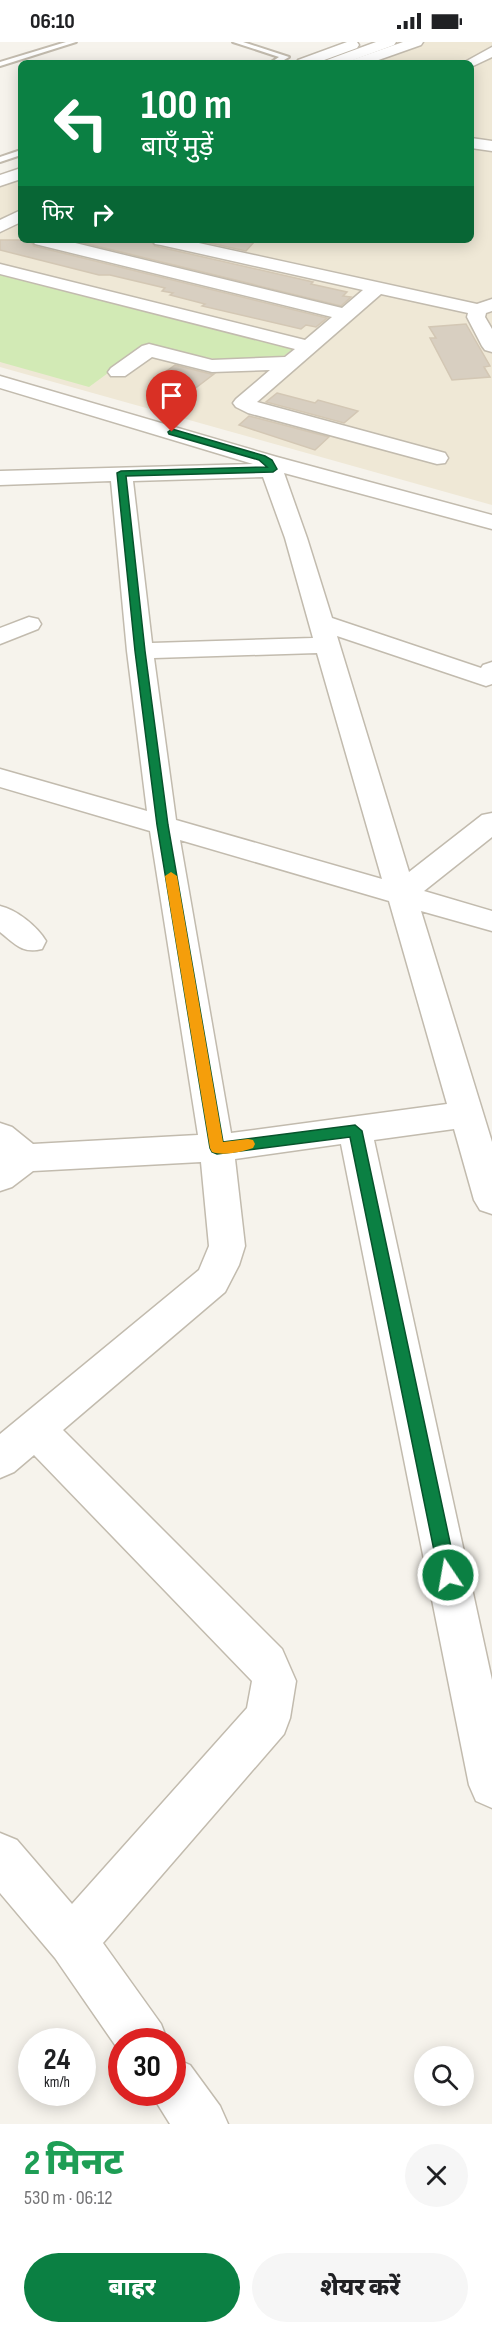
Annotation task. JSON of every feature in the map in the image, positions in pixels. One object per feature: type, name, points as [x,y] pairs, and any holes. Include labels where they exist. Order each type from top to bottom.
[{"type":"street","points":[[311,60],[359,42]]},
{"type":"street","points":[[340,60],[388,42]]},
{"type":"street","points":[[365,60],[416,42]]},
{"type":"street","points":[[474,61],[492,51]]},
{"type":"street","points":[[474,143],[492,146]]},
{"type":"street","points":[[0,173],[18,166]]},
{"type":"street","points":[[0,180],[18,174]]},
{"type":"street","points":[[0,229],[18,217]]},
{"type":"street","points":[[0,229],[18,234]]},
{"type":"street","points":[[53,243],[345,314]]},
{"type":"street","points":[[174,243],[377,288],[485,308]]},
{"type":"street","points":[[122,300],[192,247]]},
{"type":"street","points":[[0,269],[308,346]]},
{"type":"street","points":[[377,288],[243,401],[244,404],[437,458]]},
{"type":"street","points":[[485,308],[476,317],[492,346]]},
{"type":"street","points":[[118,372],[148,350],[212,366],[287,363]]},
{"type":"street","points":[[0,382],[271,465],[492,522]]},
{"type":"street","points":[[0,478],[271,465]]},
{"type":"street","points":[[271,465],[297,538],[492,1200]]},
{"type":"street","points":[[0,1459],[212,1281],[221,1265],[227,1246],[217,1148],[163,825],[140,651],[121,473]]},
{"type":"street","points":[[0,637],[29,624]]},
{"type":"street","points":[[140,651],[325,633],[490,676]]},
{"type":"street","points":[[0,778],[401,894],[489,916]]},
{"type":"street","points":[[401,894],[492,822]]},
{"type":"street","points":[[0,916],[31,941]]},
{"type":"street","points":[[0,1136],[13,1168],[217,1148],[467,1114]]},
{"type":"street","points":[[355,1131],[492,1785]]},
{"type":"street","points":[[36,1430],[267,1664],[274,1681],[268,1718],[72,1941]]},
{"type":"street","points":[[0,1857],[72,1941],[133,2028]]},
{"type":"street","points":[[186,2102],[202,2124]]},
{"type":"lane","points":[[0,64],[73,42]]},
{"type":"lane","points":[[236,42],[285,57],[280,60]]},
{"type":"lane","points":[[0,160],[18,154]]},
{"type":"shaded area","points":[[401,42],[492,42],[492,505],[0,367],[0,187],[18,180],[18,243],[474,243],[474,60],[351,60]]},
{"type":"green space","points":[[0,275],[293,349],[281,358],[220,360],[146,345],[89,387],[0,362]]},
{"type":"building","points":[[0,240],[18,240],[18,243],[32,243],[34,246],[327,318],[316,327],[306,325],[301,329],[202,306],[205,304],[162,291],[165,288],[110,275],[99,275],[0,250]]},
{"type":"building","points":[[84,243],[152,243],[155,246],[313,282],[311,284],[347,292],[343,296],[351,297],[341,306]]},
{"type":"building","points":[[210,243],[253,243],[246,251]]},
{"type":"building","points":[[466,324],[490,366],[484,367],[490,377],[452,380],[430,338],[436,338],[429,327]]},
{"type":"building","points":[[175,365],[214,374],[193,390],[157,378]]},
{"type":"building","points":[[277,393],[315,403],[318,400],[358,411],[344,423],[266,402]]},
{"type":"building","points":[[249,416],[329,437],[315,450],[239,425]]},
{"type":"slow traffic","points":[[171,876],[217,1148],[248,1144]]},
{"type":"route","points":[[172,432],[262,458],[269,462],[273,469],[121,473],[140,651],[163,825],[217,1148],[355,1131],[448,1575]]}]
